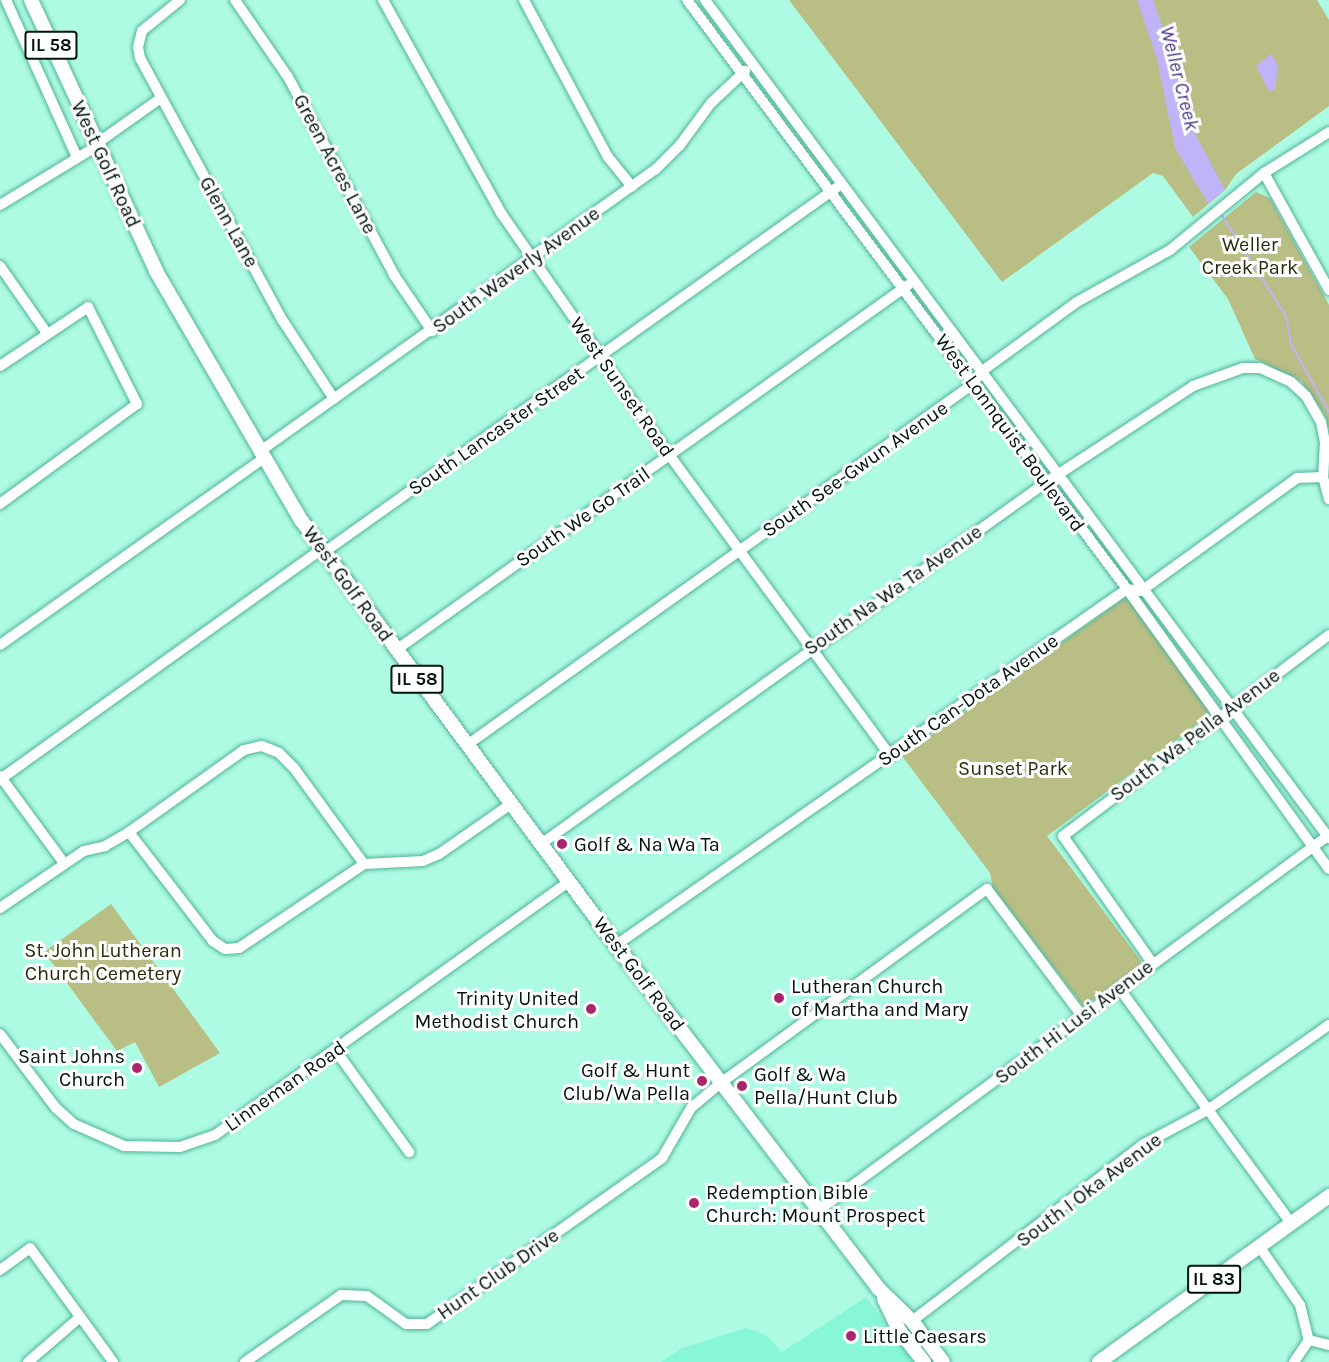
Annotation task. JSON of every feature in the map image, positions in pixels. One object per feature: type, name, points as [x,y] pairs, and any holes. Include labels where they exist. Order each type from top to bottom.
[{"type":"main road","name":"West Golf Road","points":[[31,0],[96,145],[179,315],[261,456],[322,551],[616,945],[879,1289],[912,1321],[943,1362]]},
{"type":"main road","name":"IL 83","points":[[1099,1362],[1329,1196]]},
{"type":"main road","name":"West Golf Road","points":[[879,1289],[899,1330],[924,1362]]},
{"type":"street","name":"West Golf Road","points":[[6,0],[77,157]]},
{"type":"street","name":"Glenn Lane","points":[[180,0],[149,22],[139,39],[140,58],[283,321],[334,399]]},
{"type":"street","name":"Green Acres Lane","points":[[235,0],[288,77],[394,275],[432,331]]},
{"type":"street","name":"West Sunset Road","points":[[383,0],[483,182],[531,258],[670,456],[890,756]]},
{"type":"street","points":[[524,0],[608,157],[632,188]]},
{"type":"street","name":"West Lonnquist Boulevard","points":[[687,0],[832,191],[1126,589],[1329,869]]},
{"type":"street","name":"West Lonnquist Boulevard","points":[[705,0],[915,279],[1060,476],[1141,591],[1328,837]]},
{"type":"street","name":"South Waverly Avenue","points":[[0,645],[261,456],[334,399],[632,188],[670,157],[711,103],[752,65]]},
{"type":"street","points":[[0,205],[96,145],[161,98]]},
{"type":"street","name":"South See-Gwun Avenue","points":[[467,746],[973,384],[982,371],[1077,302],[1170,250],[1264,173],[1329,132]]},
{"type":"street","points":[[1264,173],[1329,290]]},
{"type":"street","name":"South Lancaster Street","points":[[1,777],[600,358],[843,182]]},
{"type":"street","points":[[0,266],[46,332]]},
{"type":"street","name":"South We Go Trail","points":[[396,650],[915,279]]},
{"type":"street","points":[[0,366],[46,332],[88,307],[137,404],[0,504]]},
{"type":"street","name":"South Na Wa Ta Avenue","points":[[542,844],[811,648],[1046,483],[1060,476],[1193,386],[1227,372],[1260,368],[1291,382],[1312,407],[1325,442],[1323,477]]},
{"type":"street","points":[[1126,589],[1141,591],[1297,478],[1323,477],[1329,499]]},
{"type":"street","name":"South Can-Dota Avenue","points":[[616,945],[890,756],[1126,589]]},
{"type":"street","name":"South Wa Pella Avenue","points":[[1153,964],[1063,836],[1218,716],[1329,635]]},
{"type":"street","points":[[0,908],[64,863],[129,832],[244,750],[262,746],[279,753],[294,768],[364,864]]},
{"type":"street","points":[[1,777],[64,863]]},
{"type":"street","points":[[129,832],[213,941],[225,949],[253,942],[364,864],[431,858],[511,804]]},
{"type":"street","name":"South Hi Lusi Avenue","points":[[819,1210],[1328,837]]},
{"type":"street","name":"Linneman Road","points":[[0,1035],[56,1108],[74,1124],[108,1142],[141,1149],[180,1147],[215,1135],[336,1051],[569,882]]},
{"type":"street","points":[[722,1082],[987,889],[1082,1016]]},
{"type":"street","points":[[1119,988],[1206,1111],[1291,1223]]},
{"type":"street","name":"South I Oka Avenue","points":[[912,1321],[1142,1145],[1206,1111],[1329,1025]]},
{"type":"street","points":[[336,1051],[409,1152]]},
{"type":"street","name":"Hunt Club Drive","points":[[245,1362],[341,1295],[368,1296],[406,1324],[427,1324],[662,1158],[692,1108],[722,1082]]},
{"type":"street","points":[[0,1270],[28,1246],[113,1362]]},
{"type":"street","points":[[1259,1246],[1300,1305],[1309,1340],[1294,1362]]},
{"type":"street","points":[[28,1362],[80,1318]]},
{"type":"street","points":[[1309,1340],[1329,1346]]},
{"type":"shaded area","points":[[1137,0],[1153,0],[1172,53],[1189,122],[1225,190],[1208,204],[1175,148],[1157,59]]},
{"type":"shaded area","points":[[1271,54],[1278,65],[1275,89],[1269,92],[1256,66]]},
{"type":"shaded area","points":[[866,1297],[913,1362],[661,1362],[682,1348],[746,1328],[766,1335],[782,1352]]},
{"type":"green space","points":[[789,0],[1317,0],[1329,20],[1329,106],[1236,174],[1225,190],[1193,217],[1163,176],[1153,173],[1002,282]]},
{"type":"green space","name":"Weller Creek Park","points":[[1256,192],[1270,198],[1329,305],[1329,429],[1325,415],[1301,381],[1255,359],[1228,299],[1189,247]]},
{"type":"green space","name":"Sunset Park","points":[[1126,597],[1210,711],[1207,717],[1047,836],[1141,961],[1139,969],[1083,1006],[993,888],[990,873],[902,756]]},
{"type":"green space","name":"St. John Lutheran Church Cemetery","points":[[111,904],[220,1053],[159,1087],[135,1042],[117,1051],[44,952]]},
{"type":"waterway","name":"Weller Creek","points":[[1221,214],[1286,316],[1291,344],[1329,412]]},
{"type":"place","name":"Golf & Na Wa Ta","points":[[562,844]]},
{"type":"place","name":"Lutheran Church of Martha and Mary","points":[[779,998]]},
{"type":"place","name":"Trinity United Methodist Church","points":[[591,1009]]},
{"type":"place","name":"Saint Johns Church","points":[[137,1068]]},
{"type":"place","name":"Golf & Hunt Club/Wa Pella","points":[[702,1081]]},
{"type":"place","name":"Golf & Wa Pella/Hunt Club","points":[[742,1086]]},
{"type":"place","name":"Redemption Bible Church: Mount Prospect","points":[[694,1203]]},
{"type":"place","name":"Little Caesars","points":[[851,1336]]}]
